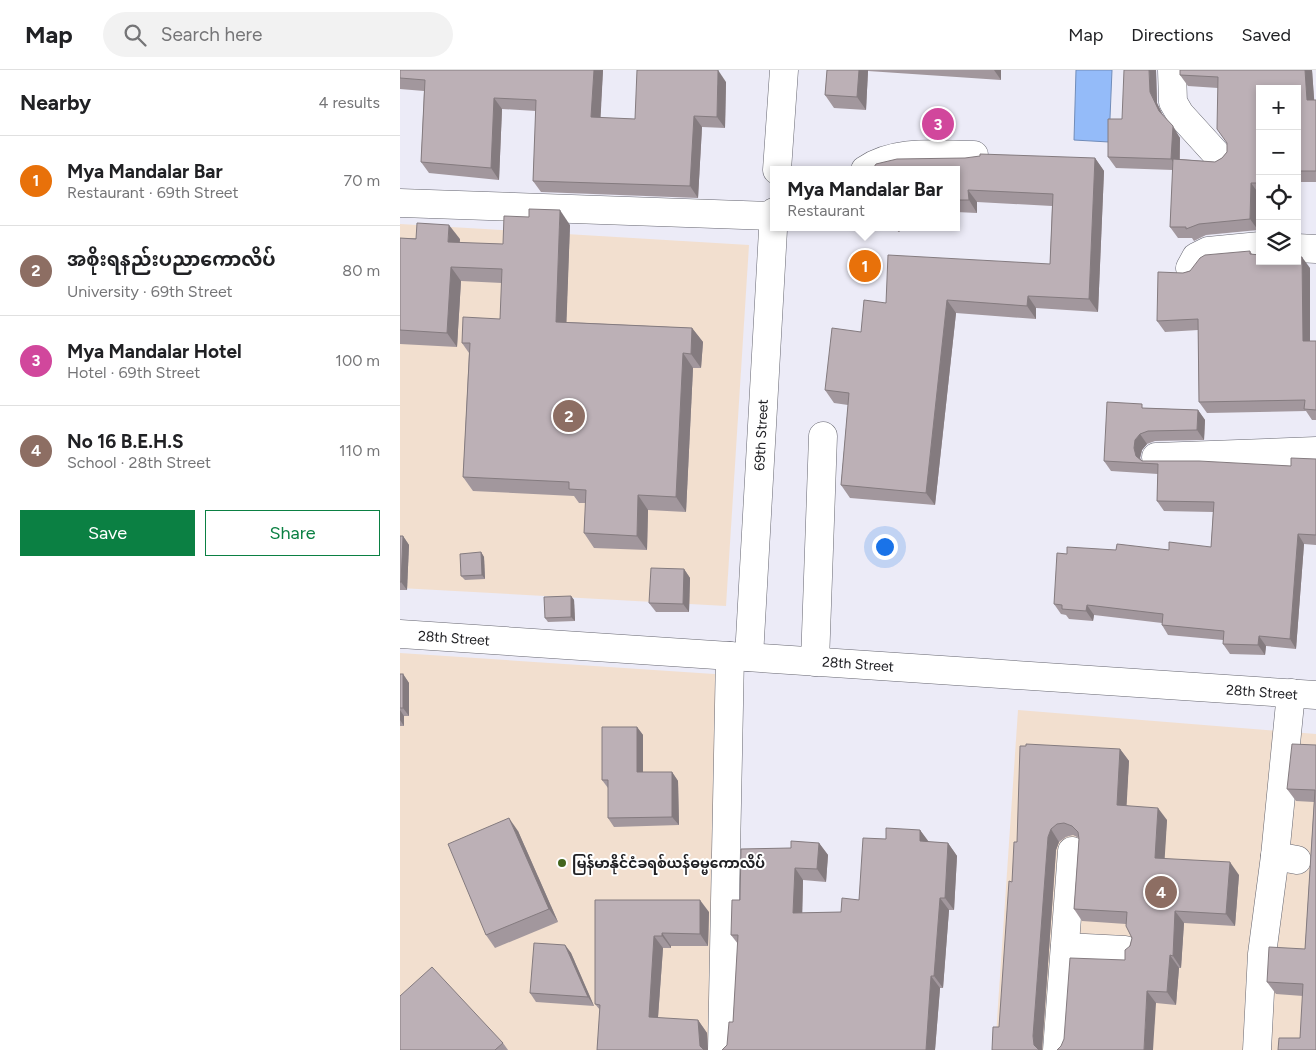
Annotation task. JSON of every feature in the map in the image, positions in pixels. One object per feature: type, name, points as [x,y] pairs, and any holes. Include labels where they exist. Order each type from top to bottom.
[{"type":"street","points":[[777,166],[784,70]]},
{"type":"street","points":[[1172,70],[1173,102],[1180,114],[1220,158]]},
{"type":"street","points":[[871,166],[879,160],[902,156],[974,155]]},
{"type":"street","points":[[400,203],[770,216]]},
{"type":"street","name":"69th Street","points":[[722,1050],[739,657],[773,231]]},
{"type":"street","points":[[1190,268],[1196,257],[1208,251],[1256,246]]},
{"type":"street","points":[[1301,248],[1316,250]]},
{"type":"street","points":[[815,662],[823,436]]},
{"type":"street","points":[[1156,457],[1316,451]]},
{"type":"street","name":"28th Street","points":[[400,634],[1303,694]]},
{"type":"street","points":[[1257,1050],[1262,954],[1286,858],[1303,694]]},
{"type":"street","points":[[1057,1050],[1072,850]]},
{"type":"street","points":[[1065,947],[1125,950]]},
{"type":"shaded area","points":[[400,224],[749,245],[726,606],[400,588]]},
{"type":"shaded area","name":"မြန်မာနိုင်ငံခရစ်ယန်ဓမ္မကောလိပ်","points":[[400,653],[729,675],[719,1050],[400,1050]]},
{"type":"shaded area","points":[[1018,710],[1316,734],[1316,1050],[995,1050]]},
{"type":"water","points":[[1076,70],[1112,70],[1109,142],[1074,140]]},
{"type":"building","points":[[400,70],[594,70],[591,117],[635,119],[637,70],[718,70],[717,117],[694,116],[690,186],[533,181],[536,100],[494,98],[491,168],[421,162],[425,80],[400,78]]},
{"type":"building","points":[[827,70],[859,70],[857,97],[825,95]]},
{"type":"building","points":[[1124,70],[1149,70],[1150,92],[1159,111],[1173,126],[1171,159],[1108,157],[1108,119],[1122,119]]},
{"type":"building","points":[[1180,70],[1305,70],[1307,100],[1316,100],[1316,171],[1301,171],[1301,85],[1256,85],[1256,183],[1251,183],[1250,219],[1199,224],[1186,229],[1186,227],[1170,227],[1173,159],[1215,162],[1227,152],[1227,143],[1217,129],[1218,77],[1180,75]]},
{"type":"building","points":[[980,154],[1095,158],[1089,299],[1028,296],[1027,306],[947,300],[926,493],[841,485],[849,393],[825,390],[832,328],[861,332],[864,300],[886,303],[888,255],[1050,264],[1053,194],[968,190],[969,200],[960,200],[960,166],[875,166],[876,164],[897,159],[980,156]]},
{"type":"building","points":[[529,209],[560,210],[556,322],[692,328],[691,354],[683,353],[676,497],[638,495],[637,536],[584,533],[586,490],[569,489],[569,482],[463,477],[470,343],[462,343],[463,317],[500,319],[502,269],[451,267],[447,333],[400,330],[400,238],[416,239],[417,223],[449,225],[448,242],[503,244],[504,216],[529,217]]},
{"type":"building","points":[[1250,251],[1250,254],[1256,255],[1256,265],[1301,265],[1302,257],[1303,341],[1316,341],[1316,410],[1304,409],[1305,400],[1199,402],[1198,319],[1157,321],[1158,272],[1183,273],[1190,271],[1200,258],[1205,255]]},
{"type":"building","points":[[1107,402],[1142,404],[1142,408],[1198,410],[1197,430],[1148,431],[1140,434],[1135,440],[1134,448],[1136,456],[1142,461],[1199,461],[1291,466],[1291,458],[1316,459],[1316,535],[1298,534],[1290,639],[1259,636],[1258,645],[1223,644],[1224,631],[1162,625],[1163,614],[1087,605],[1086,611],[1062,609],[1062,605],[1054,604],[1057,553],[1067,554],[1067,547],[1116,550],[1117,544],[1169,550],[1169,542],[1211,547],[1214,502],[1157,501],[1158,464],[1104,461]]},
{"type":"building","points":[[400,536],[403,536],[401,582],[400,582]]},
{"type":"building","points":[[481,552],[482,575],[461,576],[460,554]]},
{"type":"building","points":[[651,568],[684,569],[683,604],[649,603]]},
{"type":"building","points":[[571,596],[571,617],[545,618],[544,597]]},
{"type":"building","points":[[400,674],[403,674],[403,708],[400,708]]},
{"type":"building","points":[[602,727],[637,727],[637,772],[672,772],[672,817],[608,818],[608,780],[602,780]]},
{"type":"building","points":[[1026,744],[1120,749],[1117,805],[1158,808],[1155,858],[1230,862],[1226,914],[1175,911],[1173,956],[1170,955],[1167,992],[1147,991],[1144,1050],[1057,1050],[1064,1039],[1070,958],[1125,960],[1125,950],[1130,946],[1132,938],[1126,926],[1127,912],[1074,909],[1079,839],[1078,832],[1072,826],[1064,823],[1057,824],[1051,829],[1048,837],[1033,1036],[1034,1045],[1039,1050],[992,1050],[993,1027],[999,1027],[1009,881],[1012,882],[1014,842],[1017,842],[1020,746],[1026,746]]},
{"type":"building","points":[[1292,744],[1316,745],[1316,1050],[1278,1050],[1279,1038],[1300,1038],[1303,984],[1267,982],[1269,947],[1305,949],[1315,790],[1287,789]]},
{"type":"building","points":[[509,818],[549,909],[486,935],[448,844]]},
{"type":"building","points":[[886,828],[920,830],[920,841],[948,843],[945,898],[940,898],[934,976],[931,976],[926,1050],[722,1050],[727,1045],[729,1022],[733,1022],[738,935],[731,935],[732,900],[740,900],[741,849],[791,848],[791,841],[819,843],[817,869],[795,868],[793,913],[841,912],[842,898],[859,900],[863,838],[886,839]]},
{"type":"building","points":[[595,900],[700,900],[700,934],[662,933],[662,936],[654,936],[649,1017],[698,1020],[700,1046],[704,1050],[597,1050],[600,1005],[595,1004]]},
{"type":"building","points":[[534,943],[565,945],[588,997],[530,993]]},
{"type":"building","points":[[432,967],[503,1043],[495,1050],[400,1050],[400,996]]},
{"type":"place","name":"Mya Mandalar Hotel","points":[[938,124]]},
{"type":"place","name":"Mya Mandalar Bar","points":[[865,266]]},
{"type":"place","name":"အစိုးရနည်းပညာကောလိပ်","points":[[569,416]]},
{"type":"place","name":"မြန်မာနိုင်ငံခရစ်ယန်ဓမ္မကောလိပ်","points":[[562,863]]},
{"type":"place","name":"No 16 B.E.H.S","points":[[1161,892]]}]
